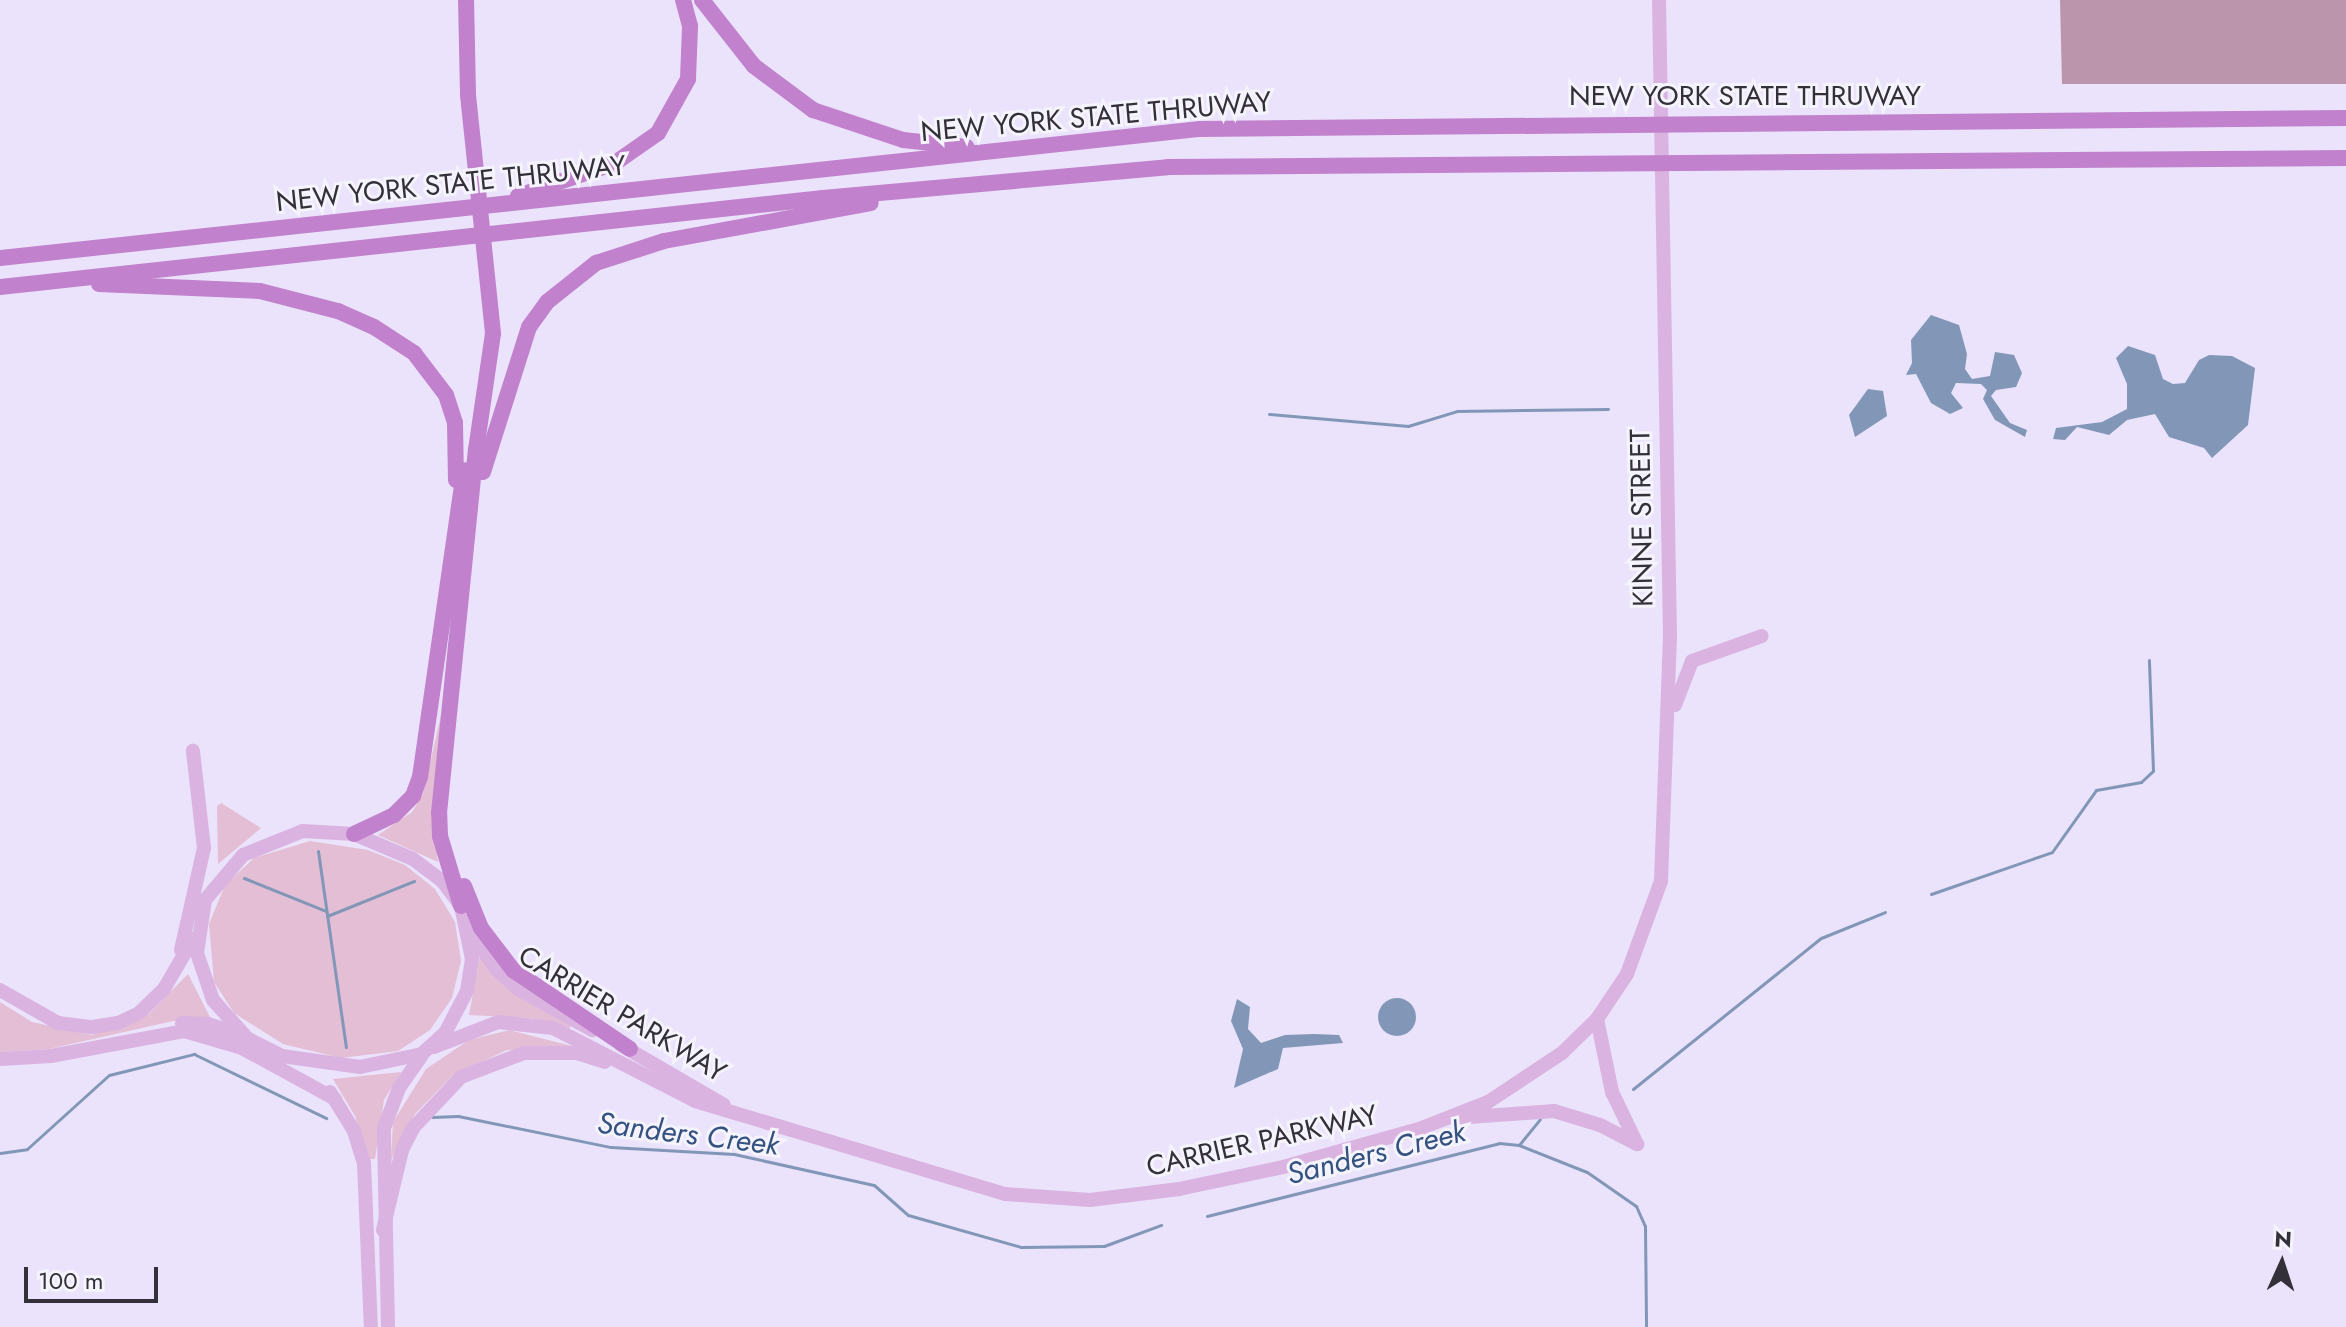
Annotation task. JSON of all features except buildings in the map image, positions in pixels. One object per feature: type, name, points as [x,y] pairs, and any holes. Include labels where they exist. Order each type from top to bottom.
[{"type":"highway","points":[[456,0],[454,38],[473,173]]},
{"type":"highway","points":[[461,906],[440,836],[439,813],[481,360],[482,261],[464,36],[466,0]]},
{"type":"highway","points":[[486,206],[615,163],[658,133],[688,79],[691,40],[683,0]]},
{"type":"highway","points":[[702,0],[754,66],[782,90],[834,120],[926,144],[1029,147]]},
{"type":"highway","name":"NEW YORK STATE THRUWAY","points":[[0,258],[1029,147],[1256,126],[2346,118]]},
{"type":"highway","name":"NEW YORK STATE THRUWAY","points":[[0,287],[955,186],[1168,167],[2346,158]]},
{"type":"highway","points":[[354,834],[394,815],[416,790],[461,551],[486,457],[519,350],[547,302],[596,263],[641,246],[955,186]]},
{"type":"highway","points":[[47,282],[260,291],[338,311],[414,353],[437,379],[455,423],[461,551]]},
{"type":"highway","points":[[439,813],[476,916],[503,959],[549,998],[630,1049]]},
{"type":"main road","name":"KINNE STREET","points":[[1597,1019],[1627,974],[1656,906],[1667,821],[1670,725],[1659,0]]},
{"type":"main road","points":[[1670,725],[1692,661],[1762,636]]},
{"type":"main road","points":[[173,977],[204,848],[193,751]]},
{"type":"main road","points":[[0,990],[50,1019],[92,1027],[139,1013],[173,977],[199,924],[205,900],[222,875],[260,845],[303,831],[354,834],[425,867],[461,906],[472,959],[467,991],[399,1088],[384,1128],[383,1230],[388,1327]]},
{"type":"main road","points":[[199,924],[202,975],[221,1012],[247,1038]]},
{"type":"main road","name":"CARRIER PARKWAY","points":[[467,924],[490,962],[518,989],[630,1049],[725,1106]]},
{"type":"main road","points":[[1451,1118],[1554,1111],[1600,1125],[1637,1144],[1612,1092],[1597,1019]]},
{"type":"main road","name":"CARRIER PARKWAY","points":[[428,1050],[474,1028],[529,1023],[562,1032],[695,1101],[725,1106],[961,1183],[1005,1194],[1076,1200],[1179,1189],[1283,1167],[1451,1118],[1505,1091],[1562,1053],[1597,1019]]},
{"type":"main road","points":[[72,1053],[153,1027],[184,1023],[215,1025],[282,1056],[319,1079],[354,1131],[364,1163],[371,1327]]},
{"type":"main road","points":[[0,1059],[72,1053],[168,1033],[206,1034],[295,1073],[335,1099]]},
{"type":"main road","points":[[282,1056],[360,1067],[428,1050]]},
{"type":"main road","points":[[383,1230],[402,1150],[413,1128],[461,1077],[503,1057],[547,1051],[577,1053],[645,1077]]},
{"type":"shaded area","points":[[2060,0],[2346,0],[2346,84],[2062,84]]},
{"type":"shaded area","points":[[441,715],[432,815],[438,862],[378,835],[412,812],[423,794]]},
{"type":"shaded area","points":[[221,803],[261,828],[218,864],[217,806]]},
{"type":"shaded area","points":[[310,841],[368,850],[405,865],[435,889],[455,922],[461,961],[452,998],[430,1030],[398,1051],[341,1058],[283,1044],[234,1013],[214,982],[209,924],[225,885],[254,858]]},
{"type":"shaded area","points":[[480,955],[572,1023],[569,1030],[531,1018],[469,1015]]},
{"type":"shaded area","points":[[188,974],[212,1021],[173,1021],[49,1049],[0,1052],[0,1002],[32,1022],[92,1035],[149,1014]]},
{"type":"shaded area","points":[[509,1030],[572,1046],[507,1050],[453,1075],[415,1114],[391,1160],[393,1122],[426,1069],[469,1040]]},
{"type":"shaded area","points":[[401,1072],[384,1100],[375,1159],[368,1159],[355,1116],[333,1079]]},
{"type":"water","points":[[1931,315],[1959,325],[1967,354],[1965,369],[1972,379],[1990,376],[1995,352],[2014,355],[2022,373],[2016,387],[1996,390],[1991,396],[2010,423],[2027,430],[2025,437],[1995,420],[1983,399],[1987,390],[1981,384],[1956,383],[1951,393],[1963,408],[1950,414],[1931,403],[1916,374],[1906,375],[1912,363],[1911,340]]},
{"type":"water","points":[[2128,346],[2155,355],[2163,379],[2173,384],[2185,383],[2199,360],[2209,355],[2232,356],[2255,368],[2248,425],[2212,458],[2204,448],[2169,437],[2155,414],[2127,420],[2109,435],[2077,427],[2065,440],[2053,439],[2056,428],[2102,422],[2127,409],[2127,384],[2116,358]]},
{"type":"water","points":[[1868,389],[1883,391],[1887,416],[1855,437],[1849,415]]},
{"type":"water","points":[[1397,998],[1410,1004],[1416,1017],[1410,1030],[1397,1036],[1384,1030],[1378,1017],[1384,1004]]},
{"type":"water","points":[[1237,999],[1250,1007],[1248,1029],[1261,1043],[1285,1035],[1314,1034],[1339,1035],[1343,1043],[1283,1048],[1278,1069],[1234,1088],[1243,1049],[1231,1021]]},
{"type":"waterway","points":[[1269,414],[1408,426],[1457,411],[1608,409]]},
{"type":"waterway","name":"Sanders Creek","points":[[1931,894],[2052,852],[2096,790],[2141,782],[2153,771],[2149,660]]},
{"type":"waterway","points":[[318,851],[346,1047]]},
{"type":"waterway","points":[[244,878],[326,911]]},
{"type":"waterway","points":[[327,916],[414,881]]},
{"type":"waterway","name":"Sanders Creek","points":[[1633,1089],[1821,938],[1885,912]]},
{"type":"waterway","name":"Sanders Creek","points":[[0,1153],[27,1149],[109,1075],[194,1054],[326,1118]]},
{"type":"waterway","name":"Sanders Creek","points":[[432,1117],[458,1116],[611,1147],[734,1154],[874,1185],[908,1215],[1021,1247],[1104,1246],[1161,1225]]},
{"type":"waterway","name":"Sanders Creek","points":[[1207,1216],[1499,1143],[1519,1145],[1540,1119]]},
{"type":"waterway","points":[[1519,1145],[1587,1172],[1636,1206],[1645,1226],[1646,1327]]}]
